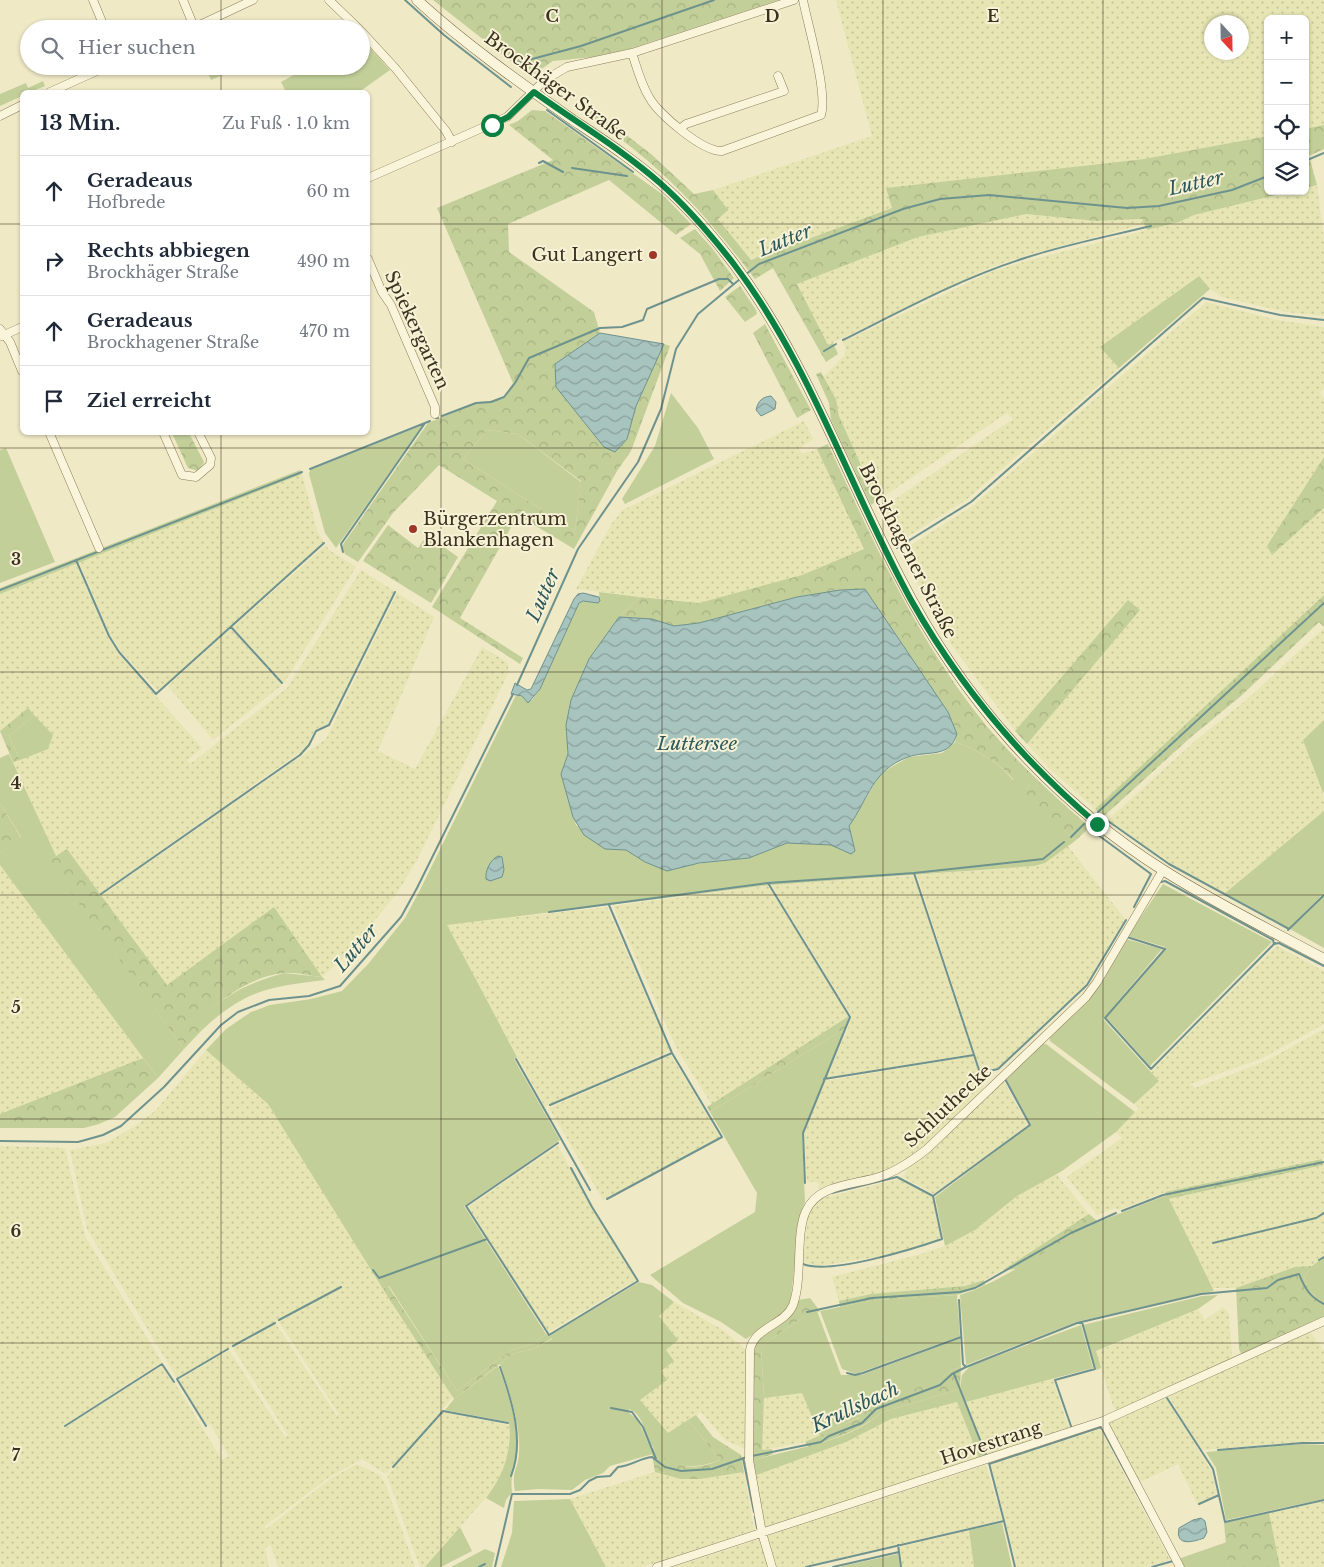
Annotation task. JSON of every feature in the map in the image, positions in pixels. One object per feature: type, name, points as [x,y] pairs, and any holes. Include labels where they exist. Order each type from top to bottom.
[{"type":"main road","name":"Brockhäger Straße","points":[[417,0],[470,44],[625,156],[660,184],[699,222],[750,286],[784,342],[838,450]]},
{"type":"main road","name":"Brockhagener Straße","points":[[838,450],[911,600],[941,650],[991,718],[1043,775],[1070,801],[1115,838],[1163,870],[1204,895],[1324,959]]},
{"type":"street","points":[[93,0],[101,20]]},
{"type":"street","points":[[183,0],[189,20]]},
{"type":"street","points":[[210,20],[254,0]]},
{"type":"street","points":[[329,0],[350,20]]},
{"type":"street","points":[[370,177],[508,117],[554,73],[567,67],[632,53],[794,0]]},
{"type":"street","points":[[632,53],[649,98],[670,120],[710,150],[722,151],[821,115],[823,107],[820,81],[803,0]]},
{"type":"street","points":[[370,41],[412,89],[446,131],[452,142]]},
{"type":"street","points":[[54,90],[88,75]]},
{"type":"street","points":[[681,128],[686,124],[784,91],[778,76]]},
{"type":"street","points":[[0,116],[20,106]]},
{"type":"street","name":"Spiekergarten","points":[[370,264],[382,292],[387,297],[432,399],[435,414]]},
{"type":"street","points":[[20,328],[1,334],[10,342],[20,365]]},
{"type":"street","points":[[50,435],[99,548]]},
{"type":"street","points":[[164,435],[182,475],[189,477],[196,477],[210,465],[211,458],[200,435]]},
{"type":"street","name":"Schluthecke","points":[[772,1567],[762,1533],[748,1457],[750,1346],[758,1336],[792,1307],[796,1293],[805,1212],[811,1200],[828,1190],[882,1176],[899,1169],[927,1149],[1086,997],[1102,974],[1163,870]]},
{"type":"street","name":"Hovestrang","points":[[657,1567],[1103,1422],[1324,1321]]},
{"type":"street","points":[[1103,1422],[1180,1567]]},
{"type":"green space","points":[[433,0],[779,0],[629,49],[593,57],[553,61],[534,74],[527,74]]},
{"type":"green space","points":[[836,0],[1324,0],[1324,125],[1309,128],[1309,15],[1264,15],[1264,137],[1144,159],[887,188],[892,208],[751,260],[718,219],[727,210],[713,190],[872,136]]},
{"type":"green space","points":[[370,48],[390,70],[362,90],[285,90],[281,82],[294,75],[370,75]]},
{"type":"green space","points":[[209,75],[222,75],[211,80]]},
{"type":"green space","points":[[43,81],[45,86],[35,90],[20,90],[20,97],[0,106],[0,94],[26,83],[28,88]]},
{"type":"green space","points":[[586,104],[651,154],[694,194],[713,190],[728,210],[718,219],[751,260],[892,208],[886,188],[1144,159],[1264,137],[1264,195],[1276,195],[1194,215],[1179,222],[1147,230],[1142,219],[1096,221],[1026,214],[918,237],[797,284],[828,345],[833,343],[838,354],[826,362],[773,268],[755,279],[718,232],[678,188],[640,154],[578,108]]},
{"type":"green space","points":[[532,110],[545,111],[662,194],[691,224],[676,235],[609,180],[508,224],[509,252],[594,312],[600,333],[555,364],[556,386],[604,447],[627,439],[636,406],[664,344],[670,346],[631,451],[617,471],[574,549],[518,515],[460,618],[523,658],[520,664],[432,607],[497,501],[439,465],[393,513],[358,562],[345,554],[342,546],[428,423],[479,402],[504,397],[513,383],[437,208],[553,160],[509,125],[518,121]],"holes":[[[487,430],[518,434],[581,481],[575,531],[463,459]]]},
{"type":"green space","points":[[1324,125],[1324,149],[1309,156],[1309,150],[1309,128]]},
{"type":"green space","points":[[1309,156],[1317,185],[1309,187]]},
{"type":"green space","points":[[1317,185],[1324,241],[1324,316],[1286,312],[1222,297],[1207,287],[1198,276],[1101,347],[1119,368],[966,500],[896,544],[879,510],[1013,419],[1007,413],[877,501],[839,416],[836,399],[824,376],[844,356],[846,350],[843,342],[991,272],[1026,261],[1179,222],[1194,215],[1276,195],[1309,195],[1309,187]]},
{"type":"green space","points":[[1026,214],[1096,221],[1142,219],[1144,224],[1027,255],[989,268],[828,345],[797,284],[918,237]]},
{"type":"green space","points":[[695,229],[734,278],[720,291],[700,254],[680,238]]},
{"type":"green space","points":[[1199,276],[1210,289],[1119,368],[1100,347]]},
{"type":"green space","points":[[740,286],[757,314],[745,322],[725,297]]},
{"type":"green space","points":[[1206,302],[1277,320],[1324,327],[1324,389],[1320,392],[1324,398],[1324,457],[1267,546],[1272,555],[1324,508],[1324,595],[1095,809],[1050,769],[1027,744],[1139,610],[1127,601],[1015,731],[951,644],[900,552],[974,505]]},
{"type":"green space","points":[[765,324],[811,410],[797,418],[753,333]]},
{"type":"green space","points":[[821,372],[836,399],[839,416],[877,501],[871,505],[831,420],[829,403],[816,374]]},
{"type":"green space","points":[[671,393],[698,428],[714,459],[625,504],[622,499],[655,446]]},
{"type":"green space","points":[[804,421],[813,439],[799,449],[802,454],[817,449],[864,549],[802,575],[699,603],[576,589],[612,523],[623,510]]},
{"type":"green space","points":[[423,425],[336,548],[325,533],[309,474],[310,470]]},
{"type":"green space","points":[[487,430],[518,434],[581,482],[575,531],[463,459]]},
{"type":"green space","points":[[173,435],[190,435],[204,462],[198,471],[188,468]]},
{"type":"green space","points":[[828,444],[898,589],[917,624],[961,692],[985,724],[1022,765],[1090,827],[1075,841],[1023,791],[1029,786],[1019,776],[1014,780],[987,757],[955,742],[957,734],[948,712],[865,589],[840,590],[797,597],[699,623],[674,626],[652,619],[619,617],[640,597],[699,603],[802,575],[864,549],[817,449]]},
{"type":"green space","points":[[6,448],[55,562],[0,583],[0,450]]},
{"type":"green space","points":[[1324,457],[1324,508],[1272,555],[1267,546]]},
{"type":"green space","points":[[300,470],[302,474],[0,594],[0,588]]},
{"type":"green space","points":[[302,474],[318,533],[324,542],[158,691],[121,651],[110,635],[79,562]]},
{"type":"green space","points":[[388,525],[418,548],[427,535],[458,557],[431,603],[363,561]]},
{"type":"green space","points":[[326,545],[329,550],[356,567],[284,683],[233,627]]},
{"type":"green space","points":[[76,564],[108,637],[118,653],[202,748],[187,760],[190,764],[287,688],[361,570],[394,591],[327,726],[315,729],[307,745],[299,753],[99,894],[67,849],[56,856],[13,762],[48,749],[28,709],[0,731],[0,594]]},
{"type":"green space","points":[[599,592],[640,597],[619,617],[589,659],[571,700],[566,725],[568,754],[561,774],[576,825],[605,849],[626,850],[645,862],[685,865],[749,858],[787,843],[831,845],[855,851],[849,826],[881,773],[909,757],[942,753],[955,742],[987,757],[1013,780],[1019,775],[1029,786],[1024,791],[1075,841],[1045,863],[1034,866],[771,885],[447,925],[517,1057],[514,1059],[560,1140],[464,1206],[546,1334],[533,1344],[511,1350],[457,1391],[389,1286],[383,1289],[268,1104],[206,1050],[226,1029],[251,1012],[270,1005],[311,999],[342,991],[369,963],[405,918],[516,695],[532,700],[540,689],[579,603],[600,601]]},
{"type":"green space","points":[[397,593],[434,617],[378,751],[415,769],[482,647],[507,662],[509,672],[416,862],[397,893],[346,956],[322,977],[274,907],[167,985],[101,896],[326,739]]},
{"type":"green space","points":[[1324,595],[1324,627],[1319,622],[1241,696],[1191,737],[1104,816],[1095,809]]},
{"type":"green space","points":[[1128,600],[1140,610],[1027,744],[1015,731]]},
{"type":"green space","points":[[231,628],[282,685],[213,740],[168,686]]},
{"type":"green space","points":[[1324,628],[1324,720],[1303,740],[1324,797],[1324,811],[1224,894],[1171,864],[1108,820],[1195,741],[1245,701]]},
{"type":"green space","points":[[28,708],[34,715],[9,736],[20,760],[13,762],[0,731]]},
{"type":"green space","points":[[34,715],[53,735],[48,749],[20,760],[9,736]]},
{"type":"green space","points":[[1324,720],[1324,791],[1323,793],[1303,740]]},
{"type":"green space","points":[[9,754],[56,856],[49,861],[184,1049],[158,1078],[0,865],[0,853],[21,837],[0,803],[0,758]]},
{"type":"green space","points":[[0,803],[21,838],[0,853]]},
{"type":"green space","points":[[1324,811],[1324,893],[1289,928],[1224,894]]},
{"type":"green space","points":[[1068,846],[1125,919],[1086,984],[998,1068],[980,1071],[917,875],[1034,866],[1045,863]]},
{"type":"green space","points":[[67,849],[167,985],[274,907],[322,977],[283,973],[271,975],[247,984],[196,1022],[202,1030],[184,1049],[48,861]]},
{"type":"green space","points":[[0,865],[143,1058],[0,1114]]},
{"type":"green space","points":[[914,876],[972,1054],[826,1078],[848,1028],[851,1015],[771,885]]},
{"type":"green space","points":[[1163,884],[1272,942],[1150,1066],[1106,1017],[1165,950],[1165,947],[1128,936]]},
{"type":"green space","points":[[768,886],[849,1016],[712,1105],[677,1049],[613,906]]},
{"type":"green space","points":[[1324,896],[1324,948],[1290,929]]},
{"type":"green space","points":[[607,907],[670,1051],[545,1107],[446,925]]},
{"type":"green space","points":[[1126,939],[1162,949],[1103,1019],[1159,1081],[1134,1104],[1050,1041],[1049,1035],[1086,999]]},
{"type":"green space","points":[[1277,946],[1324,971],[1324,1024],[1263,1058],[1190,1084],[1195,1088],[1264,1062],[1324,1029],[1324,1158],[1165,1192],[1119,1210],[1115,1208],[1097,1215],[1067,1177],[1122,1138],[1116,1132],[1139,1108],[1134,1104],[1159,1081],[1151,1072]]},
{"type":"green space","points":[[284,973],[322,977],[325,980],[272,988],[245,998],[231,1006],[202,1030],[195,1022],[217,1004],[246,986]]},
{"type":"green space","points":[[849,1016],[843,1033],[841,1031],[710,1112],[707,1107]]},
{"type":"green space","points":[[841,1031],[843,1033],[802,1133],[805,1202],[801,1212],[790,1305],[784,1313],[746,1339],[721,1322],[683,1303],[650,1275],[755,1212],[757,1193],[710,1112]]},
{"type":"green space","points":[[1041,1044],[1046,1044],[1135,1112],[1116,1132],[1062,1171],[1017,1196],[975,1230],[945,1246],[935,1197],[1031,1125],[1005,1079]]},
{"type":"green space","points":[[206,1050],[268,1104],[453,1397],[386,1474],[362,1459],[328,1478],[265,1526],[266,1529],[330,1479],[357,1464],[380,1475],[385,1483],[415,1567],[278,1567],[270,1544],[265,1549],[269,1567],[0,1567],[0,1146],[65,1148],[85,1236],[162,1362],[64,1425],[65,1427],[162,1366],[173,1384],[175,1383],[222,1460],[229,1456],[210,1424],[207,1426],[179,1380],[229,1350],[285,1437],[288,1435],[233,1348],[276,1324],[337,1416],[339,1414],[279,1322],[341,1288],[341,1286],[177,1378],[87,1229],[70,1150],[106,1143],[137,1125],[156,1110]]},
{"type":"green space","points":[[671,1055],[720,1137],[603,1200],[549,1108]]},
{"type":"green space","points":[[973,1056],[984,1088],[911,1158],[881,1173],[819,1190],[818,1182],[807,1182],[803,1133],[825,1081]]},
{"type":"green space","points":[[143,1058],[158,1078],[115,1117],[84,1128],[0,1128],[0,1114]]},
{"type":"green space","points":[[1003,1080],[1028,1125],[934,1194],[903,1177],[908,1168],[929,1151]]},
{"type":"green space","points":[[558,1146],[591,1207],[636,1280],[547,1333],[468,1207]]},
{"type":"green space","points":[[1322,1159],[1323,1165],[1168,1199],[1165,1192]]},
{"type":"green space","points":[[1324,1164],[1324,1257],[1312,1266],[1295,1267],[1236,1288],[1213,1288],[1168,1199]]},
{"type":"green space","points":[[1056,1174],[1089,1214],[1003,1270],[984,1280],[965,1286],[871,1294],[839,1301],[832,1277],[945,1246],[975,1230],[1017,1196]]},
{"type":"green space","points":[[898,1179],[933,1197],[941,1239],[888,1255],[818,1266],[803,1262],[808,1213],[819,1199]]},
{"type":"green space","points":[[1167,1195],[1214,1291],[1076,1322],[966,1365],[960,1295],[1004,1276],[1083,1229]]},
{"type":"green space","points":[[1089,1214],[1097,1221],[1017,1269],[1003,1270]]},
{"type":"green space","points":[[1324,1257],[1324,1302],[1311,1292],[1304,1277],[1312,1266]]},
{"type":"green space","points":[[1312,1266],[1304,1277],[1311,1292],[1324,1302],[1324,1318],[1242,1355],[1239,1349],[1236,1288],[1295,1267]]},
{"type":"green space","points":[[984,1280],[985,1285],[957,1295],[874,1300],[840,1307],[839,1301],[871,1294],[965,1286]]},
{"type":"green space","points":[[639,1282],[652,1285],[674,1302],[659,1316],[678,1340],[666,1350],[674,1361],[661,1371],[667,1380],[640,1400],[668,1433],[688,1420],[720,1460],[702,1465],[684,1466],[666,1460],[653,1447],[641,1420],[629,1409],[628,1412],[638,1420],[653,1454],[610,1466],[603,1473],[585,1480],[572,1490],[539,1489],[515,1491],[514,1475],[519,1453],[518,1431],[500,1364],[513,1354],[535,1348],[552,1339],[550,1335]]},
{"type":"green space","points":[[388,1286],[457,1391],[511,1350],[533,1344],[546,1334],[552,1338],[535,1348],[513,1354],[454,1399],[383,1289]]},
{"type":"green space","points":[[957,1295],[960,1336],[856,1374],[842,1369],[820,1311],[874,1300]]},
{"type":"green space","points":[[1218,1295],[1198,1309],[1096,1351],[1101,1368],[1096,1370],[1083,1325],[1202,1296]]},
{"type":"green space","points":[[810,1298],[820,1311],[802,1318],[761,1346],[764,1398],[762,1450],[772,1449],[773,1454],[752,1461],[752,1347],[798,1300]]},
{"type":"green space","points":[[674,1302],[723,1330],[746,1350],[746,1449],[725,1440],[701,1412],[668,1434],[640,1400],[666,1380],[660,1371],[666,1350],[677,1340],[659,1315]]},
{"type":"green space","points":[[1223,1307],[1229,1314],[1232,1355],[1230,1360],[1115,1412],[1096,1352],[1198,1309],[1205,1320]]},
{"type":"green space","points":[[817,1311],[841,1375],[862,1375],[960,1338],[961,1367],[950,1371],[942,1378],[820,1436],[802,1393],[764,1398],[761,1346],[802,1318]]},
{"type":"green space","points":[[1081,1325],[1093,1368],[966,1402],[988,1456],[979,1458],[957,1402],[891,1419],[846,1442],[754,1476],[752,1461],[836,1438],[867,1423],[880,1413],[960,1389],[962,1375],[970,1366]]},
{"type":"green space","points":[[1308,1332],[1312,1334],[1324,1351],[1324,1440],[1202,1450],[1168,1396]]},
{"type":"green space","points":[[498,1366],[512,1409],[517,1433],[517,1454],[513,1472],[512,1492],[506,1500],[504,1508],[486,1498],[498,1480],[508,1453],[509,1422],[445,1410],[454,1399]]},
{"type":"green space","points":[[961,1367],[960,1389],[880,1413],[856,1429],[809,1447],[805,1442],[859,1418],[864,1409],[942,1378],[950,1371]]},
{"type":"green space","points":[[1053,1379],[1069,1429],[988,1456],[966,1402]]},
{"type":"green space","points":[[803,1393],[820,1436],[805,1442],[762,1450],[764,1398]]},
{"type":"green space","points":[[1165,1397],[1211,1470],[1217,1494],[1197,1504],[1178,1464],[1138,1483],[1106,1424]]},
{"type":"green space","points":[[957,1402],[979,1458],[767,1527],[764,1525],[754,1476],[846,1442],[891,1419]]},
{"type":"green space","points":[[443,1412],[509,1425],[508,1457],[502,1474],[494,1488],[425,1567],[420,1567],[387,1476]]},
{"type":"green space","points":[[696,1415],[713,1437],[741,1455],[744,1472],[700,1479],[681,1479],[655,1472],[651,1449],[653,1448],[669,1460],[684,1466],[701,1466],[720,1460],[688,1420]]},
{"type":"green space","points":[[1100,1429],[1170,1560],[1145,1567],[1017,1567],[991,1465]]},
{"type":"green space","points":[[1302,1444],[1324,1445],[1324,1499],[1226,1520],[1216,1468],[1206,1452]]},
{"type":"green space","points":[[986,1465],[1002,1520],[801,1567],[777,1567],[767,1536]]},
{"type":"green space","points":[[655,1472],[681,1479],[700,1479],[744,1472],[754,1530],[643,1567],[606,1567],[570,1499]]},
{"type":"green space","points":[[570,1499],[606,1567],[501,1567],[512,1533],[514,1501]]},
{"type":"green space","points":[[1324,1501],[1324,1567],[1280,1567],[1269,1513]]},
{"type":"green space","points":[[1269,1513],[1280,1567],[1228,1567],[1224,1523]]},
{"type":"green space","points":[[1002,1523],[1012,1567],[974,1567],[969,1530]]},
{"type":"green space","points":[[460,1527],[472,1551],[441,1567],[425,1567]]},
{"type":"green space","points":[[969,1530],[974,1567],[901,1567],[899,1547]]},
{"type":"green space","points":[[760,1539],[768,1567],[674,1567]]},
{"type":"green space","points":[[1227,1542],[1228,1567],[1183,1567],[1178,1559]]},
{"type":"green space","points":[[485,1549],[495,1553],[492,1567],[451,1567]]},
{"type":"green space","points":[[898,1554],[900,1567],[839,1567]]},
{"type":"water","points":[[600,333],[664,344],[636,406],[627,439],[615,452],[604,447],[556,387],[555,364]]},
{"type":"water","points":[[771,396],[776,402],[775,409],[761,416],[756,410],[758,404],[763,398]]},
{"type":"water","name":"Luttersee","points":[[865,589],[948,712],[957,734],[949,747],[937,752],[908,757],[886,769],[879,777],[849,826],[855,851],[851,854],[831,845],[787,843],[749,858],[699,863],[667,871],[645,862],[626,850],[605,849],[584,835],[573,817],[561,774],[568,754],[566,725],[571,700],[589,659],[619,617],[652,619],[674,626],[699,623],[797,597],[840,590]]},
{"type":"water","points":[[583,593],[599,597],[600,601],[598,603],[583,601],[579,603],[540,689],[528,703],[522,696],[511,694],[515,683],[527,690],[531,689],[574,599],[578,594]]},
{"type":"water","points":[[498,856],[502,857],[504,870],[502,877],[490,881],[486,879],[487,869],[490,863]]},
{"type":"water","points":[[1201,1518],[1205,1521],[1207,1532],[1204,1538],[1190,1542],[1182,1541],[1178,1534],[1179,1528]]},
{"type":"waterway","points":[[405,0],[444,35],[511,87]]},
{"type":"waterway","points":[[517,63],[581,46],[714,0]]},
{"type":"waterway","points":[[547,110],[633,172]]},
{"type":"waterway","name":"Lutter","points":[[1309,159],[1324,153]]},
{"type":"waterway","points":[[539,163],[543,161],[563,172]]},
{"type":"waterway","points":[[572,168],[627,176]]},
{"type":"waterway","name":"Lutter","points":[[745,275],[759,264],[903,209],[940,199],[989,195],[1127,208],[1159,206],[1232,190],[1264,178]]},
{"type":"waterway","points":[[843,340],[934,295],[1004,265],[1058,248],[1151,226]]},
{"type":"waterway","points":[[442,416],[476,403],[491,402],[504,397],[515,383],[529,358],[600,328],[622,327],[643,320],[647,309],[719,279],[728,279],[733,284]]},
{"type":"waterway","name":"Lutter","points":[[517,685],[578,549],[638,462],[661,409],[676,349],[698,314],[740,279]]},
{"type":"waterway","points":[[897,548],[971,502],[1203,298],[1280,315],[1324,320]]},
{"type":"waterway","points":[[824,351],[836,344]]},
{"type":"waterway","points":[[310,469],[430,421]]},
{"type":"waterway","points":[[343,552],[341,544],[425,423]]},
{"type":"waterway","points":[[0,590],[302,472]]},
{"type":"waterway","points":[[76,560],[109,636],[119,652],[156,694],[324,543]]},
{"type":"waterway","points":[[101,894],[300,755],[309,745],[316,731],[329,725],[395,592]]},
{"type":"waterway","points":[[1098,812],[1324,603]]},
{"type":"waterway","points":[[231,627],[282,683]]},
{"type":"waterway","name":"Lutter","points":[[0,1141],[78,1142],[103,1135],[121,1126],[164,1087],[221,1025],[238,1012],[269,1000],[309,996],[340,986],[401,917],[513,694]]},
{"type":"waterway","points":[[1108,821],[1169,864],[1289,929]]},
{"type":"waterway","points":[[1071,837],[1084,824]]},
{"type":"waterway","points":[[1094,832],[1151,874],[1134,907]]},
{"type":"waterway","points":[[549,912],[768,883],[914,873],[1043,859],[1064,842]]},
{"type":"waterway","points":[[914,873],[980,1073],[998,1069],[1087,985],[1126,920]]},
{"type":"waterway","points":[[1161,882],[1165,881],[1273,940],[1274,944],[1279,943],[1324,966]]},
{"type":"waterway","points":[[768,883],[850,1017],[803,1133],[805,1183]]},
{"type":"waterway","points":[[1288,930],[1324,895]]},
{"type":"waterway","points":[[607,1199],[722,1137],[672,1053],[609,905]]},
{"type":"waterway","points":[[1127,937],[1165,949],[1105,1018],[1151,1069],[1275,943]]},
{"type":"waterway","points":[[550,1105],[672,1053]]},
{"type":"waterway","points":[[824,1079],[974,1055]]},
{"type":"waterway","points":[[516,1059],[590,1190]]},
{"type":"waterway","points":[[933,1196],[1030,1125],[1005,1079]]},
{"type":"waterway","points":[[558,1143],[466,1206],[549,1335],[638,1281],[592,1207],[571,1168]]},
{"type":"waterway","points":[[1122,1211],[1163,1195],[1324,1162]]},
{"type":"waterway","points":[[832,1193],[897,1177],[933,1196]]},
{"type":"waterway","points":[[803,1264],[816,1266],[851,1264],[912,1249],[942,1239],[933,1196]]},
{"type":"waterway","points":[[807,1312],[872,1298],[960,1292],[975,1288],[1071,1233],[1116,1213]]},
{"type":"waterway","points":[[1213,1243],[1316,1218],[1324,1213]]},
{"type":"waterway","points":[[373,1270],[379,1278],[487,1239]]},
{"type":"waterway","points":[[1319,1260],[1324,1257]]},
{"type":"waterway","name":"Krullsbach","points":[[752,1456],[821,1442],[829,1436],[862,1423],[876,1409],[940,1385],[952,1374],[966,1367],[1077,1323],[1201,1294],[1267,1288],[1278,1280],[1299,1274],[1308,1292],[1324,1304]]},
{"type":"waterway","points":[[279,1320],[341,1287]]},
{"type":"waterway","points":[[959,1300],[963,1364],[965,1366]]},
{"type":"waterway","points":[[1072,1429],[1055,1380],[1095,1369],[1082,1322]]},
{"type":"waterway","points":[[233,1346],[275,1323]]},
{"type":"waterway","points":[[847,1373],[855,1375],[863,1373],[961,1337]]},
{"type":"waterway","points":[[206,1426],[177,1379],[228,1349]]},
{"type":"waterway","points":[[65,1426],[162,1364],[174,1382]]},
{"type":"waterway","points":[[500,1367],[509,1393],[517,1435],[515,1463],[511,1476]]},
{"type":"waterway","points":[[954,1374],[986,1455]]},
{"type":"waterway","points":[[1167,1398],[1213,1469],[1225,1522],[1324,1500]]},
{"type":"waterway","points":[[611,1408],[632,1412],[643,1427],[656,1459]]},
{"type":"waterway","points":[[393,1467],[443,1411],[508,1423]]},
{"type":"waterway","points":[[989,1464],[1101,1427],[1159,1534]]},
{"type":"waterway","points":[[1218,1450],[1324,1443]]},
{"type":"waterway","name":"Krullsbach","points":[[495,1567],[512,1494],[570,1494],[580,1490],[589,1481],[597,1477],[610,1476],[618,1467],[652,1457],[665,1467],[681,1471],[712,1469],[747,1457]]},
{"type":"waterway","points":[[743,1458],[754,1512]]},
{"type":"waterway","points":[[806,1567],[1004,1521],[989,1463]]},
{"type":"waterway","points":[[1199,1504],[1219,1495]]},
{"type":"waterway","points":[[755,1517],[757,1528]]},
{"type":"waterway","points":[[1004,1521],[1015,1567]]},
{"type":"waterway","points":[[898,1545],[901,1567]]},
{"type":"waterway","points":[[833,1567],[899,1552]]},
{"type":"waterway","points":[[1152,1567],[1173,1561]]},
{"type":"waterway","points":[[479,1567],[485,1564]]},
{"type":"place","name":"Gut Langert","points":[[653,255]]},
{"type":"place","name":"Bürgerzentrum Blankenhagen","points":[[413,529]]},
{"type":"route","points":[[492,125],[508,117],[534,92],[625,156],[660,184],[699,222],[750,286],[784,342],[819,409],[868,515],[911,600],[941,650],[965,685],[1014,746],[1070,801],[1097,824]]}]
